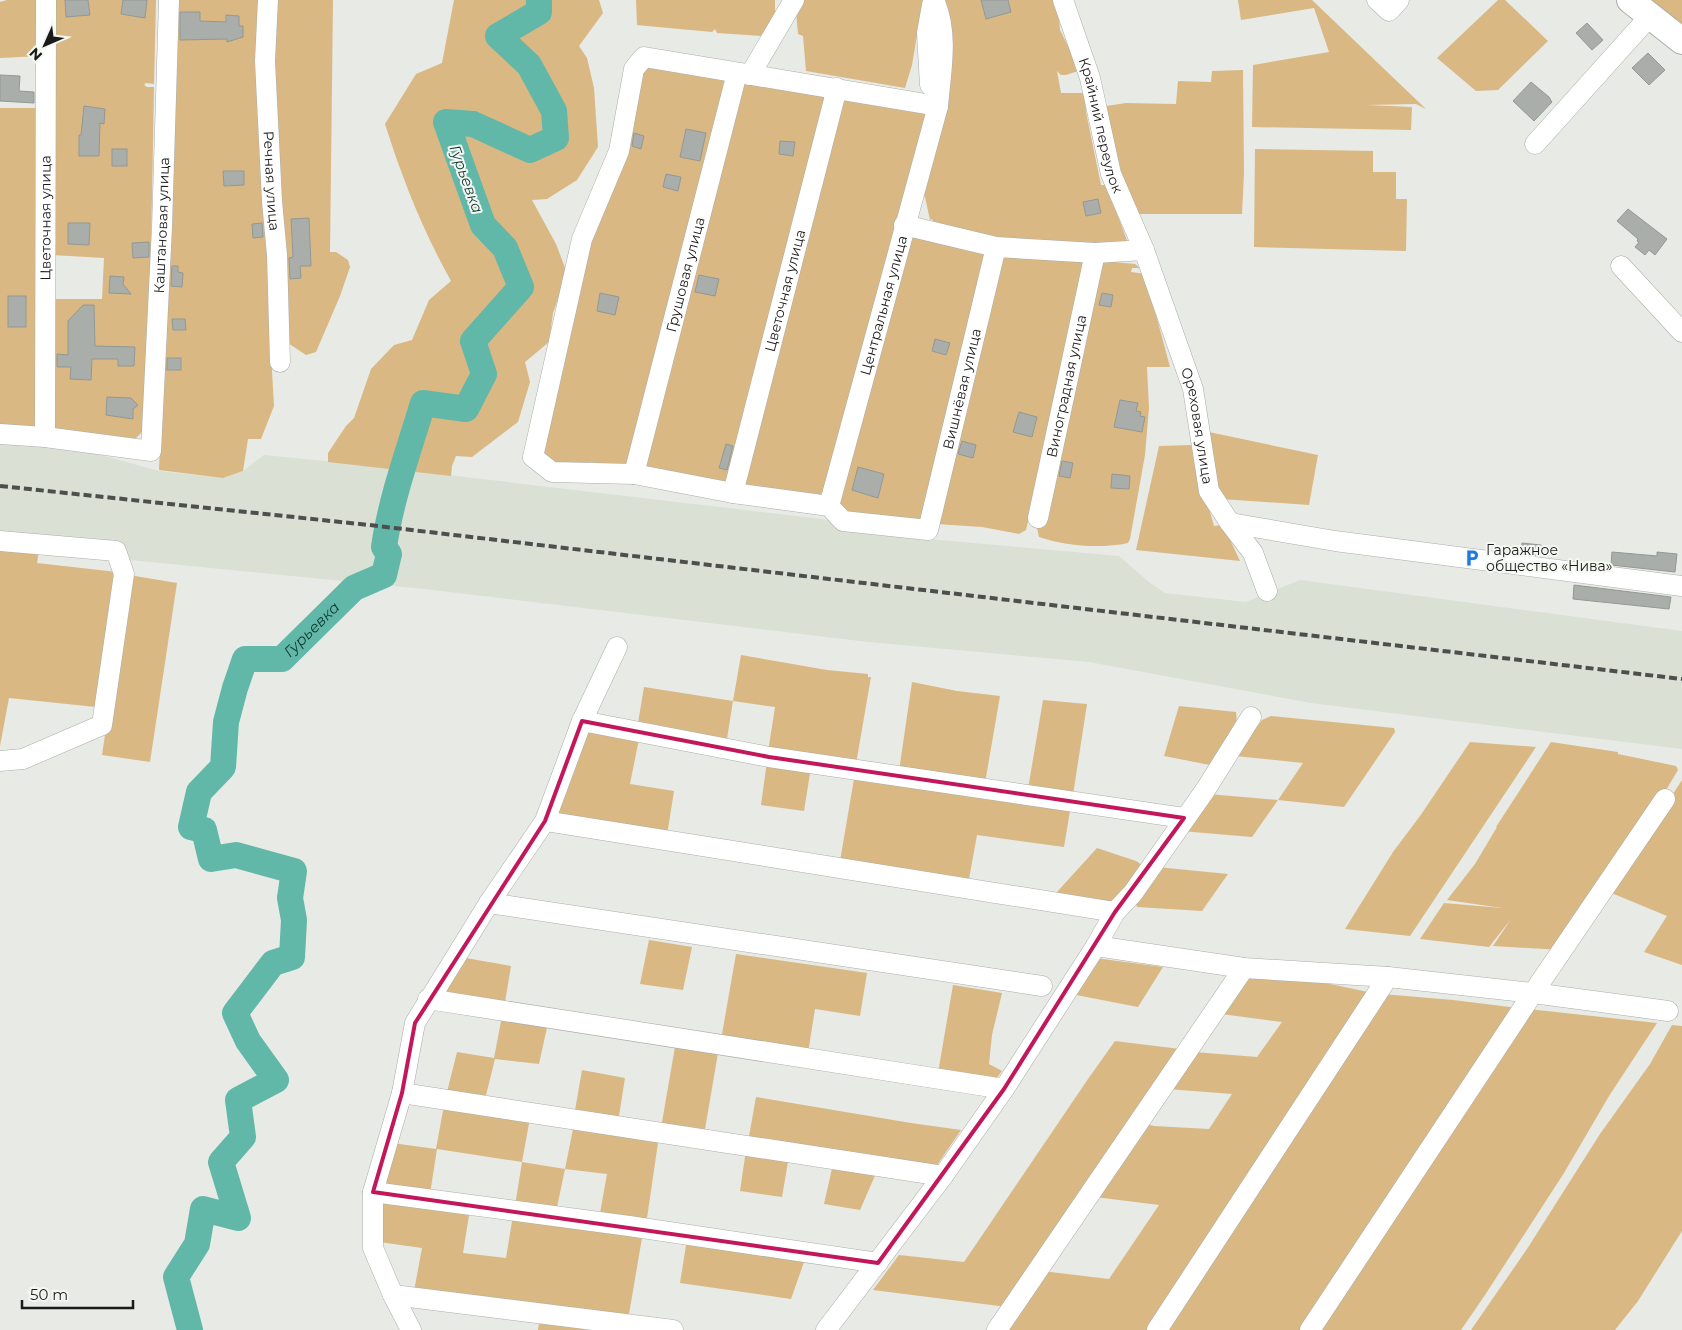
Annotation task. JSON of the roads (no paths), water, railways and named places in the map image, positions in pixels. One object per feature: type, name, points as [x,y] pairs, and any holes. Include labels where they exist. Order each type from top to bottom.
[{"type":"main road","points":[[1640,8],[1682,41]]},
{"type":"street","name":"Цветочная улица","points":[[45,437],[46,0]]},
{"type":"street","name":"Каштановая улица","points":[[45,437],[151,451],[162,227],[169,0]]},
{"type":"street","name":"Речная улица","points":[[268,0],[266,61],[272,201],[277,255],[280,362]]},
{"type":"street","name":"Грушовая улица","points":[[634,474],[744,74],[794,0]]},
{"type":"street","points":[[934,0],[927,33],[928,62],[929,82],[938,106]]},
{"type":"street","name":"Крайний переулок","points":[[1063,0],[1090,78],[1111,174],[1144,250]]},
{"type":"street","points":[[1377,0],[1389,11],[1399,0]]},
{"type":"street","points":[[1535,144],[1640,8]]},
{"type":"street","points":[[829,506],[733,493],[634,474],[552,472],[533,457],[582,240],[619,151],[634,69],[644,57],[938,106]]},
{"type":"street","name":"Цветочная улица","points":[[733,493],[837,88]]},
{"type":"street","name":"Центральная улица","points":[[829,506],[904,225],[938,106]]},
{"type":"street","points":[[904,225],[996,247],[1095,253],[1144,250]]},
{"type":"street","name":"Вишнёвая улица","points":[[829,506],[843,520],[928,530],[996,247]]},
{"type":"street","name":"Ореховая улица","points":[[1144,250],[1193,388],[1209,491],[1253,554],[1267,591]]},
{"type":"street","name":"Виноградная улица","points":[[1038,518],[1095,253]]},
{"type":"street","points":[[1621,266],[1682,332]]},
{"type":"street","points":[[0,434],[45,437]]},
{"type":"street","points":[[1230,523],[1335,541],[1682,586]]},
{"type":"street","points":[[0,541],[116,551],[124,574],[102,725],[23,759],[0,761]]},
{"type":"street","points":[[411,1330],[373,1248],[373,1192],[402,1093],[414,1023],[488,903],[545,820],[582,721],[616,647]]},
{"type":"street","points":[[826,1330],[943,1176],[1004,1089],[1096,946],[1115,912],[1133,893],[1206,789],[1250,717]]},
{"type":"street","points":[[582,721],[769,757],[1184,818]]},
{"type":"street","points":[[1310,1330],[1533,993],[1665,799]]},
{"type":"street","points":[[545,820],[1115,912]]},
{"type":"street","points":[[488,903],[1042,986]]},
{"type":"street","points":[[1096,946],[1244,968],[1388,978],[1533,993],[1668,1012]]},
{"type":"street","points":[[997,1330],[1244,968]]},
{"type":"street","points":[[1157,1330],[1388,978]]},
{"type":"street","points":[[428,999],[1004,1089]]},
{"type":"street","points":[[402,1093],[943,1176]]},
{"type":"street","points":[[373,1192],[629,1226],[878,1263]]},
{"type":"street","points":[[393,1294],[673,1330]]},
{"type":"waterway","name":"Гурьевка","points":[[190,1330],[176,1277],[197,1244],[203,1209],[238,1218],[221,1162],[243,1137],[238,1100],[276,1080],[248,1041],[235,1013],[273,963],[292,957],[294,920],[290,898],[294,871],[236,855],[211,859],[204,830],[191,827],[199,792],[223,767],[226,722],[245,659],[282,659],[354,588],[384,575],[389,554],[384,547],[391,510],[423,403],[466,409],[484,374],[473,341],[521,287],[505,248],[483,225],[446,122],[473,124],[530,150],[556,138],[554,111],[529,65],[498,36],[539,12],[539,0]]},
{"type":"railway","points":[[0,486],[369,525],[1682,679]]},
{"type":"place","name":"Гаражное общество «Нива»","points":[[1472,558]]}]
